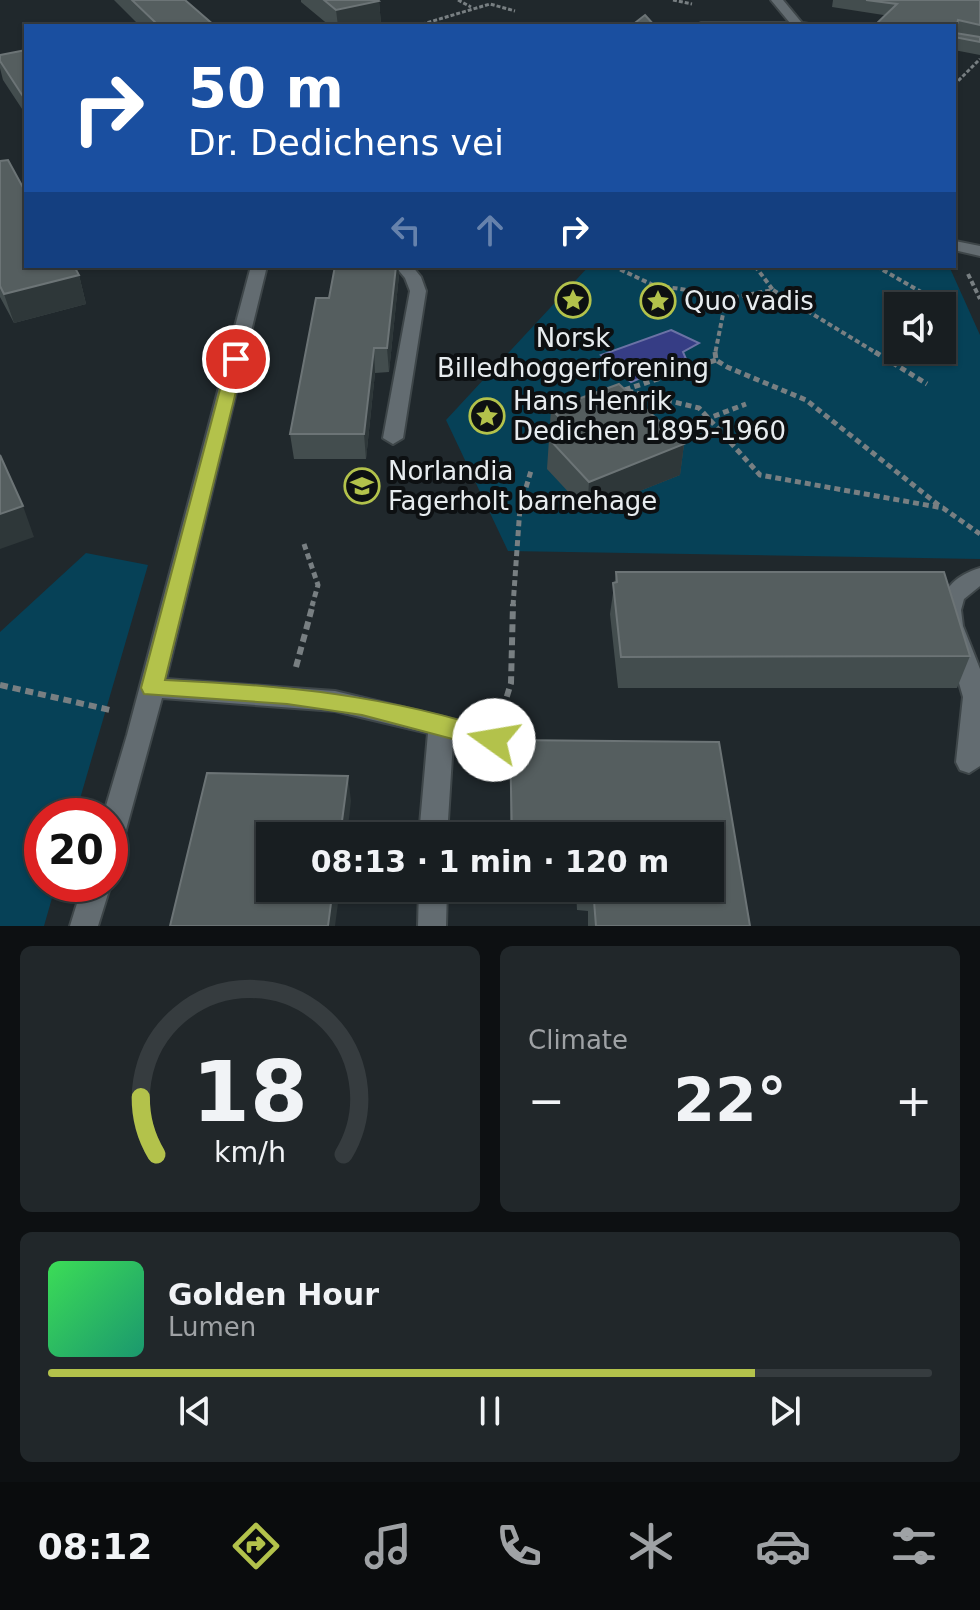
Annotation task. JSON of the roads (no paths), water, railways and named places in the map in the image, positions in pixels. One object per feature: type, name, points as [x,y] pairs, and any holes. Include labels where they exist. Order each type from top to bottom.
[{"type":"street","points":[[777,0],[797,24]]},
{"type":"street","points":[[956,246],[980,251]]},
{"type":"street","points":[[121,798],[258,268]]},
{"type":"street","points":[[393,438],[418,291],[413,277],[405,268]]},
{"type":"street","points":[[969,762],[976,707],[974,686],[950,624],[949,607],[960,587],[980,576]]},
{"type":"street","points":[[152,688],[287,695],[362,705],[502,741]]},
{"type":"street","points":[[434,822],[441,726]]},
{"type":"street","points":[[84,926],[91,902]]},
{"type":"street","points":[[432,926],[433,902]]},
{"type":"place","name":"Norsk Billedhoggerforening","points":[[573,300]]},
{"type":"place","name":"Quo vadis","points":[[658,301]]},
{"type":"place","name":"Hans Henrik Dedichen 1895-1960","points":[[487,416]]},
{"type":"place","name":"Norlandia Fagerholt barnehage","points":[[362,486]]}]
